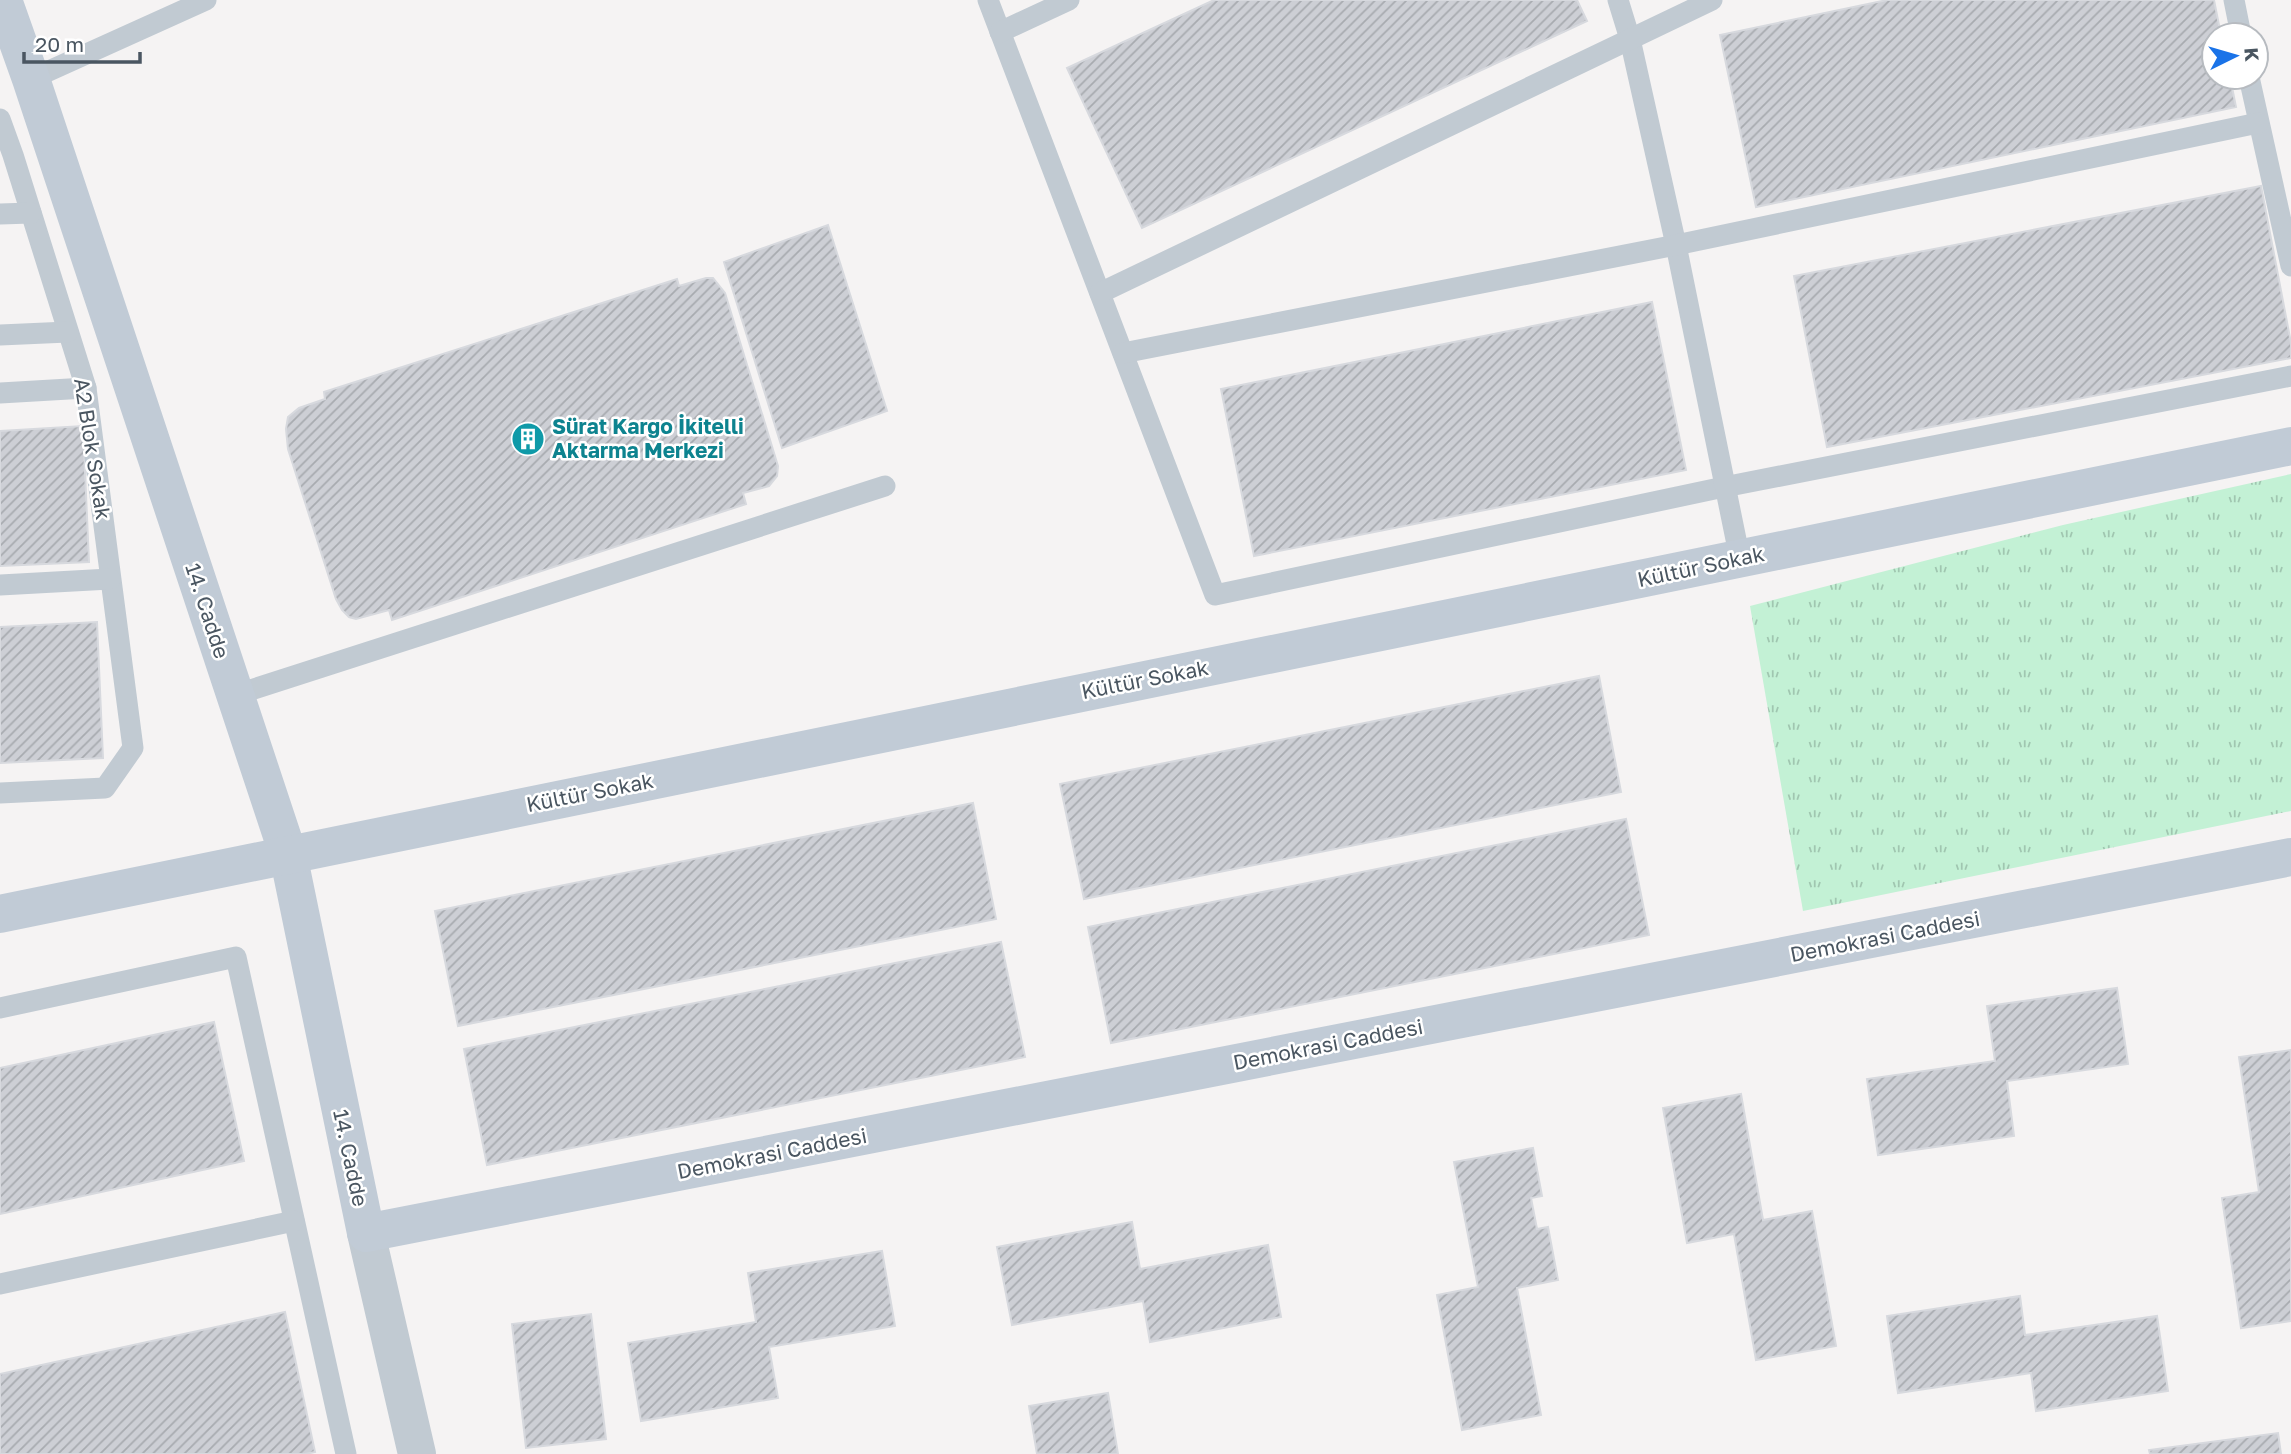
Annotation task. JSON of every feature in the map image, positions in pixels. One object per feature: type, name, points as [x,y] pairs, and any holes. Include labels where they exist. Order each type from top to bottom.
[{"type":"street","name":"14. Cadde","points":[[3,0],[288,854],[366,1234]]},
{"type":"street","name":"Kültür Sokak","points":[[0,914],[2291,446]]},
{"type":"street","name":"Demokrasi Caddesi","points":[[366,1234],[2291,857]]},
{"type":"street","points":[[366,1234],[416,1454]]},
{"type":"lane","points":[[31,79],[171,7],[206,0]]},
{"type":"lane","points":[[988,0],[1215,595],[1724,487],[2291,376]]},
{"type":"lane","points":[[1000,32],[1069,0]]},
{"type":"lane","points":[[1618,0],[1630,39],[1676,245],[1740,559]]},
{"type":"lane","points":[[1100,293],[1712,0]]},
{"type":"lane","points":[[2234,0],[2238,21]]},
{"type":"lane","points":[[2252,91],[2291,266]]},
{"type":"lane","name":"A2 Blok Sokak","points":[[0,119],[86,388],[132,748],[104,788],[0,793]]},
{"type":"lane","points":[[1122,354],[1676,245],[2258,122]]},
{"type":"lane","points":[[0,214],[31,213]]},
{"type":"lane","points":[[0,335],[68,332]]},
{"type":"lane","points":[[0,393],[86,388]]},
{"type":"lane","points":[[235,695],[885,486]]},
{"type":"lane","points":[[0,585],[110,579]]},
{"type":"lane","points":[[0,1008],[236,957],[346,1454]]},
{"type":"lane","points":[[0,1284],[294,1221]]},
{"type":"green space","points":[[2291,474],[2291,811],[1803,911],[1750,606],[2063,525]]},
{"type":"building","points":[[1214,0],[1577,0],[1587,21],[1142,228],[1067,68]]},
{"type":"building","points":[[1887,0],[2214,0],[2218,21],[2200,21],[2200,91],[2233,91],[2236,107],[1756,207],[1720,35]]},
{"type":"building","points":[[2261,186],[2291,343],[2291,358],[1827,447],[1794,276]]},
{"type":"building","points":[[828,225],[887,411],[782,448],[724,262]]},
{"type":"building","name":"Sürat Kargo İkitelli Aktarma Merkezi","points":[[713,278],[725,293],[778,466],[777,476],[769,486],[743,493],[746,504],[392,620],[389,610],[356,619],[349,617],[342,610],[336,599],[288,449],[288,417],[299,408],[325,399],[324,392],[677,279],[679,286]]},
{"type":"building","points":[[1652,302],[1686,470],[1254,556],[1221,389]]},
{"type":"building","points":[[83,426],[89,562],[0,566],[0,431]]},
{"type":"building","points":[[97,622],[103,758],[0,763],[0,627]]},
{"type":"building","points":[[1599,676],[1621,792],[1084,899],[1060,784]]},
{"type":"building","points":[[973,803],[996,919],[458,1026],[435,911]]},
{"type":"building","points":[[1626,819],[1649,935],[1111,1043],[1088,927]]},
{"type":"building","points":[[1001,942],[1025,1057],[487,1165],[464,1049]]},
{"type":"building","points":[[2117,988],[2128,1064],[2007,1081],[2014,1136],[1878,1155],[1867,1079],[1995,1061],[1987,1006]]},
{"type":"building","points":[[214,1022],[244,1161],[0,1214],[0,1068]]},
{"type":"building","points":[[2291,1050],[2291,1321],[2241,1328],[2222,1198],[2259,1192],[2239,1057]]},
{"type":"building","points":[[1741,1094],[1763,1220],[1812,1211],[1836,1346],[1756,1360],[1734,1234],[1687,1243],[1663,1108]]},
{"type":"building","points":[[1533,1148],[1542,1196],[1531,1198],[1537,1229],[1548,1227],[1558,1280],[1517,1288],[1541,1415],[1462,1430],[1437,1295],[1478,1287],[1454,1162]]},
{"type":"building","points":[[1132,1222],[1140,1269],[1268,1245],[1281,1317],[1150,1342],[1143,1301],[1012,1325],[997,1247]]},
{"type":"building","points":[[882,1251],[895,1326],[769,1347],[778,1398],[641,1421],[628,1343],[756,1322],[748,1273]]},
{"type":"building","points":[[2020,1296],[2025,1335],[2157,1316],[2168,1391],[2036,1411],[2031,1373],[1898,1393],[1887,1316]]},
{"type":"building","points":[[285,1312],[315,1452],[0,1454],[0,1374]]},
{"type":"building","points":[[591,1314],[606,1439],[526,1448],[512,1324]]},
{"type":"building","points":[[1108,1393],[1118,1454],[1037,1454],[1029,1406]]},
{"type":"building","points":[[2278,1433],[2281,1454],[2150,1454],[2149,1450]]},
{"type":"place","name":"Sürat Kargo İkitelli Aktarma Merkezi","points":[[528,439]]}]
